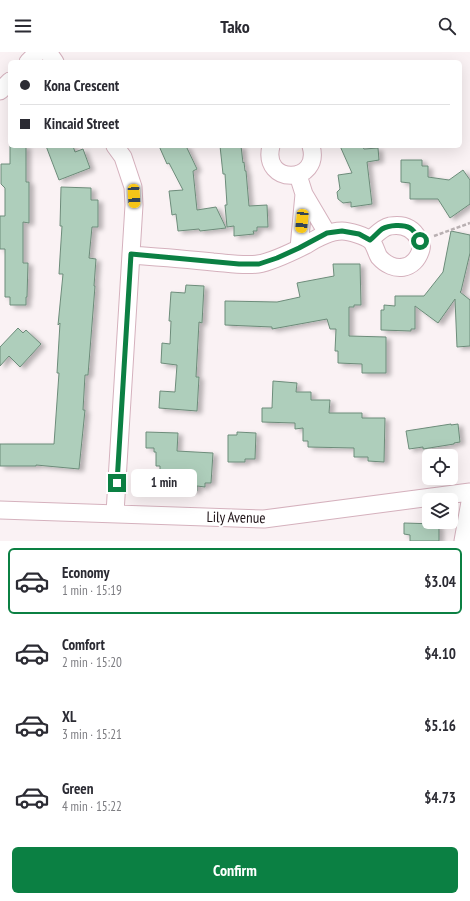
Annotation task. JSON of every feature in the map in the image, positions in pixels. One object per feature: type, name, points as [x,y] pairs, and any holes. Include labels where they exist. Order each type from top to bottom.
[{"type":"street","points":[[30,60],[38,52]]},
{"type":"street","points":[[48,52],[54,60]]},
{"type":"street","points":[[0,91],[8,82]]},
{"type":"street","points":[[115,513],[134,205],[133,187],[123,158],[116,148]]},
{"type":"street","points":[[270,148],[269,153],[270,161],[275,169],[282,174],[290,176],[298,175],[306,170],[311,164],[313,156],[311,148]]},
{"type":"street","points":[[298,175],[304,194],[327,233]]},
{"type":"street","points":[[299,248],[304,194]]},
{"type":"street","points":[[131,254],[239,264],[259,264],[299,248],[327,233],[342,231],[359,234],[370,240],[379,256],[387,264],[400,268],[410,265],[417,259],[421,248],[420,241],[416,234],[410,228],[401,226],[390,226],[382,230],[370,240]]},
{"type":"street","name":"Lily Avenue","points":[[0,510],[264,519],[470,492]]},
{"type":"street","points":[[463,541],[470,502]]},
{"type":"path","points":[[420,241],[470,223]]},
{"type":"building","points":[[10,148],[26,148],[26,182],[29,182],[29,223],[23,222],[23,263],[28,263],[26,305],[10,305],[10,297],[5,297],[5,249],[0,249],[0,216],[5,216],[5,188],[1,184],[1,164],[10,164]]},
{"type":"building","points":[[47,148],[74,148],[75,152],[83,149],[90,168],[59,180]]},
{"type":"building","points":[[160,148],[187,148],[197,169],[193,171],[197,210],[216,207],[226,228],[200,231],[199,229],[178,231],[176,214],[172,215],[169,191],[183,190],[169,163],[167,164]]},
{"type":"building","points":[[220,148],[241,148],[243,163],[244,162],[246,171],[249,206],[267,205],[268,227],[257,227],[257,231],[253,231],[254,234],[234,236],[234,226],[227,227],[225,174],[223,174]]},
{"type":"building","points":[[341,148],[378,148],[379,160],[367,162],[372,204],[351,207],[351,202],[343,203],[338,199],[337,192],[340,189],[338,175],[352,173]]},
{"type":"building","points":[[401,160],[422,160],[422,166],[428,166],[428,177],[449,180],[463,170],[470,180],[470,204],[450,218],[438,199],[410,199],[410,183],[401,182]]},
{"type":"building","points":[[61,187],[91,188],[91,200],[98,200],[98,227],[92,227],[89,258],[96,259],[95,286],[88,375],[85,375],[83,410],[85,410],[79,469],[36,465],[0,466],[0,444],[54,444],[59,373],[57,373],[60,323],[58,325],[63,274],[59,274],[62,226],[60,226]]},
{"type":"building","points":[[451,231],[470,235],[470,253],[460,292],[470,300],[470,346],[457,347],[455,299],[438,323],[415,306],[415,329],[411,329],[411,331],[381,330],[381,310],[384,310],[384,305],[395,306],[395,296],[424,296],[443,272]]},
{"type":"building","points":[[333,264],[360,264],[361,305],[349,307],[349,336],[386,337],[386,373],[362,373],[362,364],[338,363],[338,351],[335,351],[336,329],[330,329],[327,319],[272,329],[272,327],[225,325],[225,301],[277,302],[300,297],[297,283],[334,276]]},
{"type":"building","points":[[186,285],[204,286],[202,323],[199,322],[196,377],[199,377],[197,411],[159,408],[160,391],[175,392],[177,365],[161,363],[162,343],[170,344],[171,321],[169,321],[171,292],[185,293]]},
{"type":"building","points":[[18,328],[23,333],[26,330],[41,344],[20,367],[9,356],[0,366],[0,347]]},
{"type":"building","points":[[273,381],[297,383],[296,392],[311,392],[311,400],[330,400],[329,413],[362,413],[362,418],[385,418],[384,462],[368,461],[368,457],[354,457],[354,448],[308,447],[308,441],[303,441],[303,428],[295,429],[295,423],[262,422],[262,408],[272,408]]},
{"type":"building","points":[[458,424],[460,442],[423,449],[423,447],[409,449],[406,431]]},
{"type":"building","points":[[146,432],[178,433],[177,451],[213,453],[211,483],[205,483],[205,487],[197,486],[197,491],[184,490],[185,472],[160,472],[160,466],[156,466],[156,452],[154,452],[154,448],[146,448]]},
{"type":"building","points":[[237,432],[256,433],[255,459],[245,459],[245,462],[228,462],[228,435],[237,435]]},
{"type":"building","points":[[404,523],[422,524],[422,529],[439,529],[439,541],[410,541],[410,535],[404,534]]},
{"type":"route","points":[[117,483],[131,254],[239,264],[259,264],[299,248],[327,233],[342,231],[359,234],[370,240],[382,230],[390,226],[410,228],[420,241]]}]
